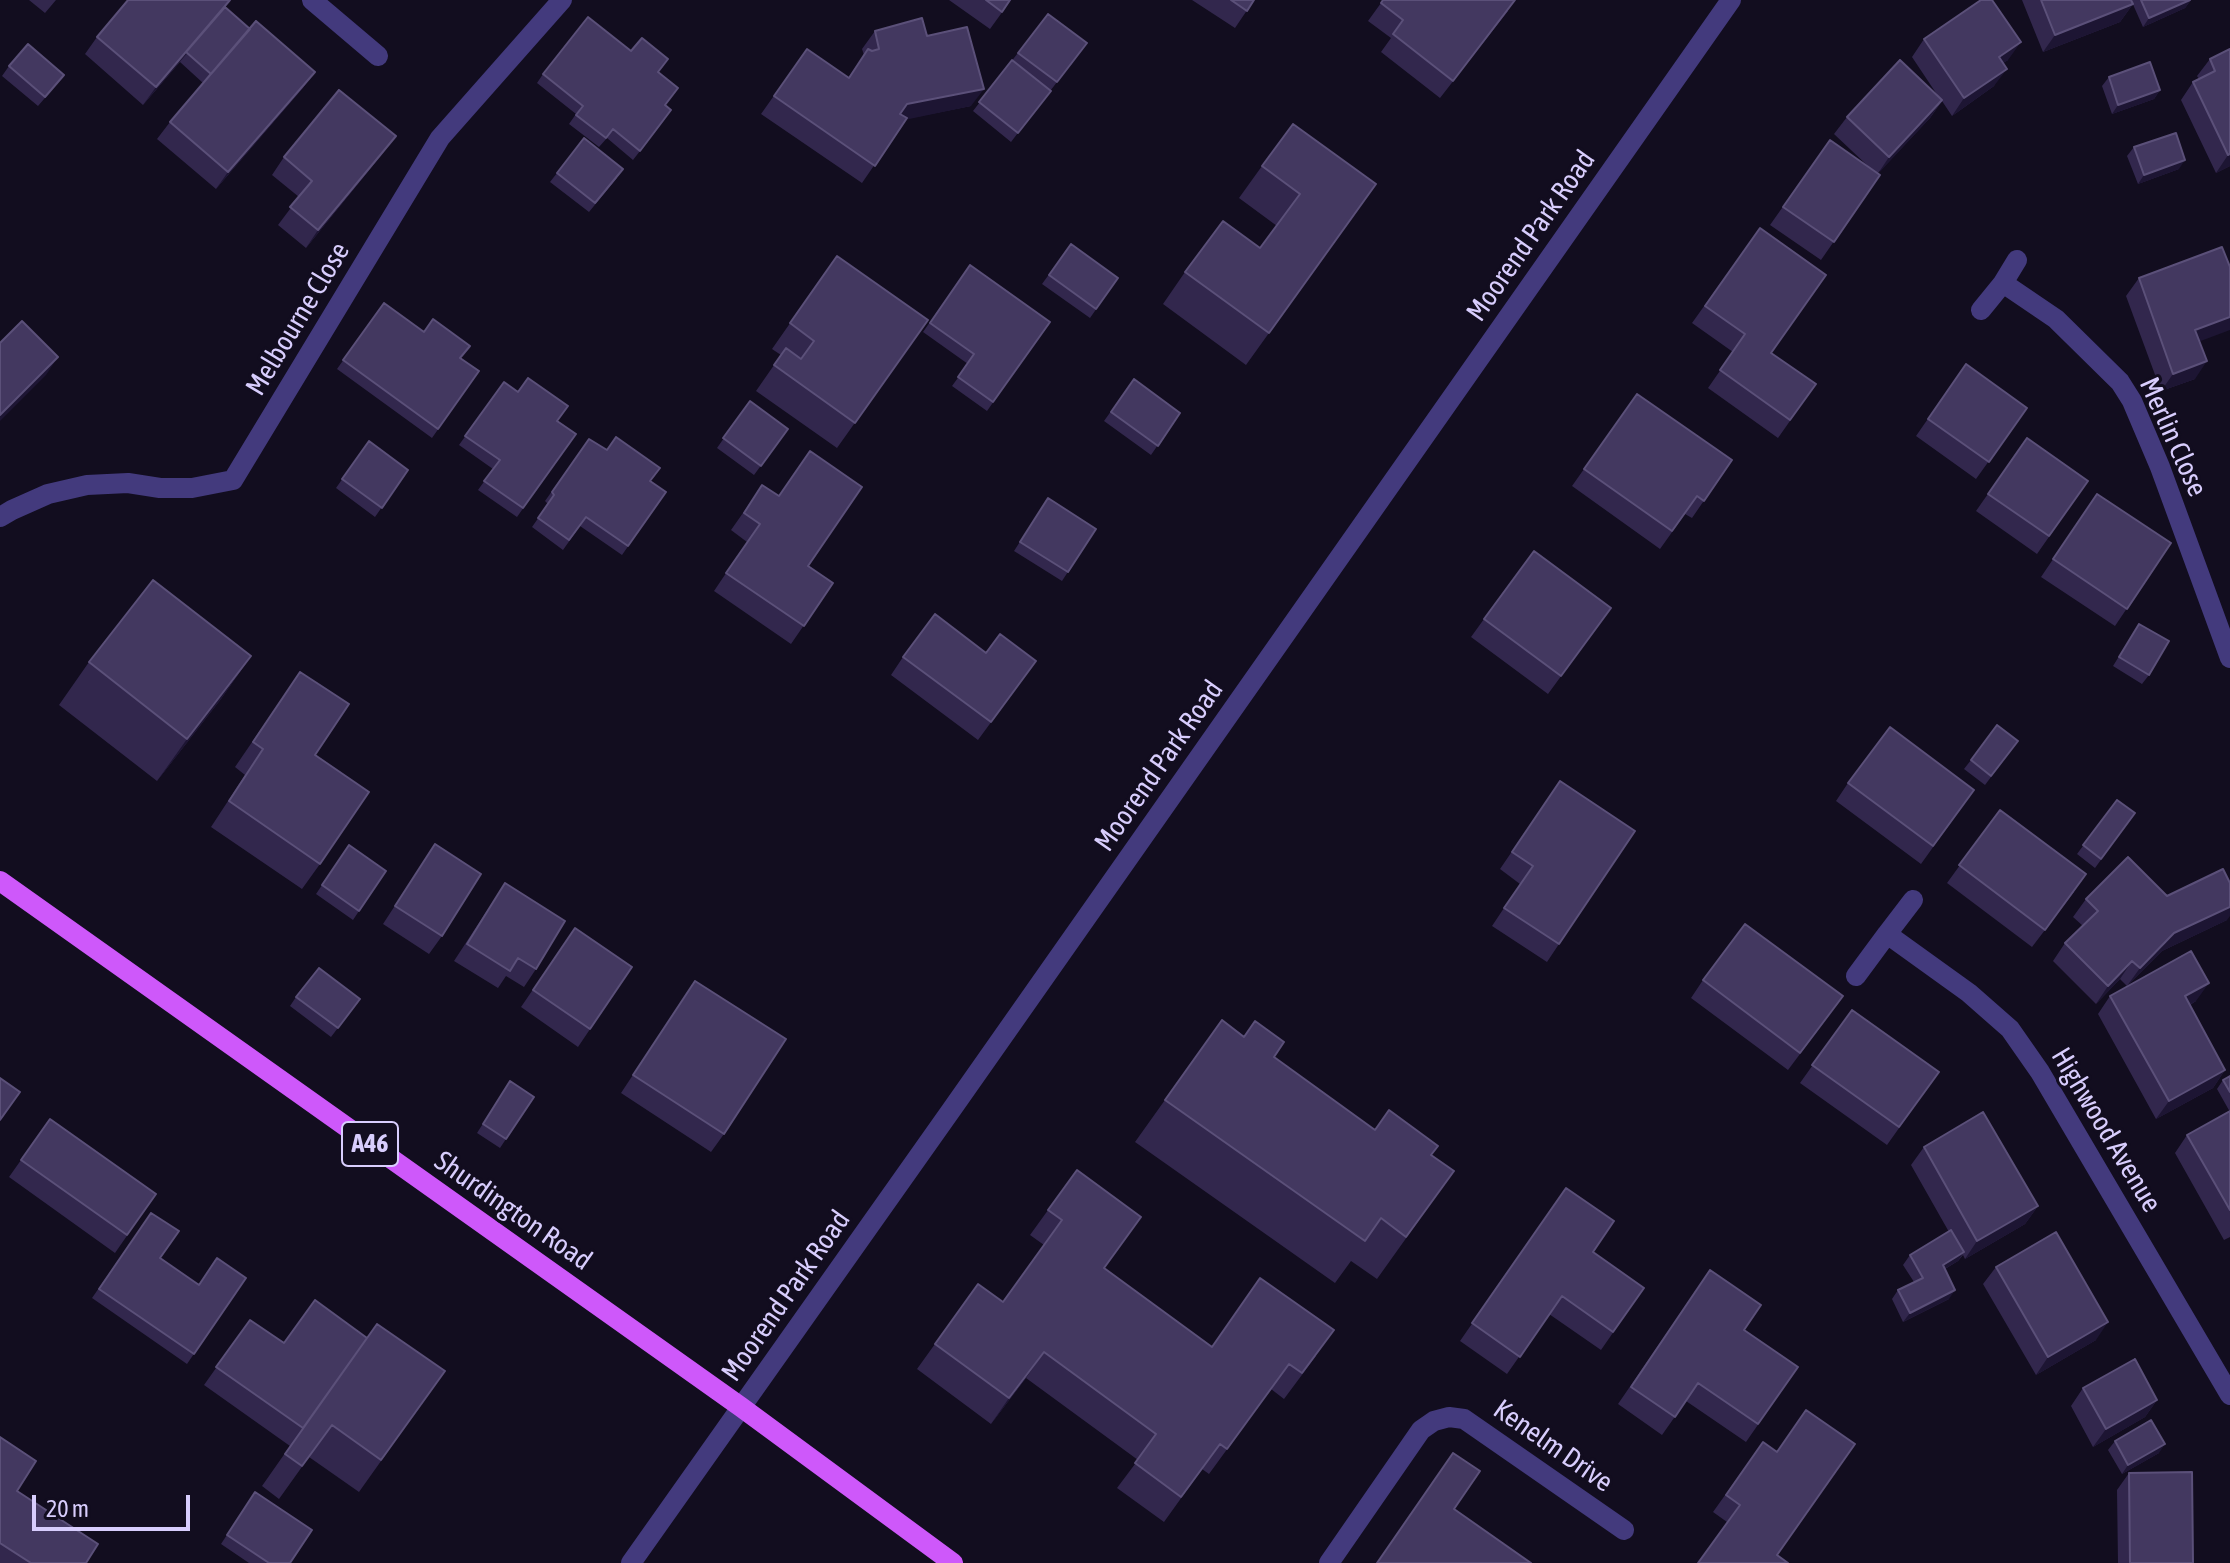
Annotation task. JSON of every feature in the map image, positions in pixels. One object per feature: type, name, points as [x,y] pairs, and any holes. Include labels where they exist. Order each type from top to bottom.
[{"type":"main road","name":"Shurdington Road","points":[[0,881],[741,1407],[953,1563]]},
{"type":"street","points":[[312,0],[378,56]]},
{"type":"street","name":"Melbourne Close","points":[[0,517],[48,494],[87,485],[128,483],[160,488],[192,488],[233,480],[440,138],[562,0]]},
{"type":"street","name":"Moorend Park Road","points":[[631,1563],[1731,0]]},
{"type":"street","points":[[1981,310],[2017,260]]},
{"type":"street","name":"Merlin Close","points":[[2003,283],[2056,319],[2120,382],[2132,401],[2160,467],[2230,658]]},
{"type":"street","points":[[1856,976],[1913,900]]},
{"type":"street","name":"Highwood Avenue","points":[[1887,934],[1969,993],[2010,1029],[2040,1072],[2230,1395]]},
{"type":"street","name":"Kenelm Drive","points":[[1329,1563],[1421,1430],[1434,1421],[1449,1417],[1464,1419],[1624,1530]]},
{"type":"building","points":[[128,0],[230,0],[156,87],[97,37]]},
{"type":"building","points":[[986,0],[1010,0],[1002,12]]},
{"type":"building","points":[[1231,0],[1254,0],[1247,11]]},
{"type":"building","points":[[1383,0],[1515,0],[1453,81],[1393,34],[1403,20],[1381,3]]},
{"type":"building","points":[[1981,0],[1992,0],[2021,42],[1999,57],[2007,69],[1964,98],[1924,39]]},
{"type":"building","points":[[2041,0],[2131,0],[2133,4],[2055,35]]},
{"type":"building","points":[[2141,0],[2190,0],[2149,18]]},
{"type":"building","points":[[225,7],[250,29],[211,74],[186,52]]},
{"type":"building","points":[[1048,14],[1087,43],[1057,82],[1018,53]]},
{"type":"building","points":[[588,17],[631,51],[642,38],[668,59],[658,72],[678,88],[665,105],[671,110],[640,151],[613,129],[606,138],[576,115],[583,106],[543,74]]},
{"type":"building","points":[[922,18],[927,36],[967,27],[984,89],[907,104],[900,114],[907,118],[875,166],[774,96],[807,49],[849,78],[868,49],[879,49],[875,31]]},
{"type":"building","points":[[256,21],[315,72],[228,172],[170,122]]},
{"type":"building","points":[[28,44],[64,75],[45,97],[9,66]]},
{"type":"building","points":[[2230,49],[2228,155],[2193,82],[2215,71],[2210,59]]},
{"type":"building","points":[[1012,60],[1051,91],[1018,133],[979,102]]},
{"type":"building","points":[[1900,60],[1942,100],[1889,157],[1847,117]]},
{"type":"building","points":[[2150,62],[2160,90],[2118,105],[2109,77]]},
{"type":"building","points":[[339,90],[396,136],[318,230],[290,207],[312,181],[284,157]]},
{"type":"building","points":[[1293,124],[1376,184],[1269,333],[1185,272],[1223,221],[1260,248],[1300,194],[1262,166]]},
{"type":"building","points":[[2176,133],[2185,160],[2144,175],[2134,147]]},
{"type":"building","points":[[584,138],[623,169],[595,203],[557,173]]},
{"type":"building","points":[[1830,140],[1880,175],[1834,242],[1783,207]]},
{"type":"building","points":[[1760,228],[1826,275],[1771,353],[1816,384],[1790,420],[1720,370],[1745,334],[1705,306]]},
{"type":"building","points":[[1071,244],[1118,278],[1096,309],[1049,275]]},
{"type":"building","points":[[2222,247],[2230,267],[2230,317],[2195,330],[2207,361],[2173,374],[2139,278]]},
{"type":"building","points":[[837,256],[928,320],[855,423],[774,365],[786,348],[801,359],[814,341],[790,323]]},
{"type":"building","points":[[970,265],[1050,322],[993,402],[958,377],[974,354],[930,323]]},
{"type":"building","points":[[384,303],[424,332],[433,319],[470,346],[460,358],[479,371],[438,429],[343,360]]},
{"type":"building","points":[[22,321],[58,357],[0,415],[0,343]]},
{"type":"building","points":[[1966,364],[2027,408],[1989,462],[1928,419]]},
{"type":"building","points":[[528,378],[568,406],[557,421],[576,434],[523,508],[484,481],[500,460],[465,436],[504,382],[518,392]]},
{"type":"building","points":[[1134,379],[1180,413],[1158,446],[1111,412]]},
{"type":"building","points":[[1637,394],[1732,460],[1704,501],[1697,496],[1672,531],[1584,469]]},
{"type":"building","points":[[750,401],[788,429],[761,466],[723,438]]},
{"type":"building","points":[[616,437],[660,468],[650,481],[666,492],[628,546],[586,517],[569,540],[538,518],[589,439],[607,450]]},
{"type":"building","points":[[2027,438],[2088,481],[2049,536],[1988,494]]},
{"type":"building","points":[[369,441],[408,470],[382,508],[342,479]]},
{"type":"building","points":[[810,451],[862,487],[808,566],[833,583],[804,626],[726,573],[760,524],[744,513],[762,485],[779,496]]},
{"type":"building","points":[[2097,494],[2171,543],[2127,609],[2053,559]]},
{"type":"building","points":[[1048,498],[1096,529],[1068,572],[1020,542]]},
{"type":"building","points":[[1534,551],[1611,608],[1561,676],[1484,619]]},
{"type":"building","points":[[153,580],[251,656],[187,739],[89,662]]},
{"type":"building","points":[[935,614],[986,653],[1000,634],[1036,661],[991,722],[903,657]]},
{"type":"building","points":[[2139,624],[2169,641],[2149,675],[2119,657]]},
{"type":"building","points":[[300,672],[349,704],[315,755],[369,792],[320,864],[229,801],[263,749],[253,742]]},
{"type":"building","points":[[1997,725],[2018,741],[1991,776],[1971,760]]},
{"type":"building","points":[[1890,727],[1974,790],[1933,846],[1848,783]]},
{"type":"building","points":[[1560,781],[1635,831],[1559,944],[1504,908],[1533,866],[1512,852]]},
{"type":"building","points":[[2117,800],[2135,813],[2101,859],[2083,845]]},
{"type":"building","points":[[2000,810],[2086,874],[2045,930],[1959,865]]},
{"type":"building","points":[[435,844],[481,874],[442,936],[395,906]]},
{"type":"building","points":[[349,845],[386,871],[359,911],[322,885]]},
{"type":"building","points":[[2128,857],[2167,896],[2223,869],[2230,883],[2230,907],[2174,933],[2140,968],[2132,961],[2108,986],[2065,943],[2098,911],[2086,899]]},
{"type":"building","points":[[505,883],[565,921],[536,969],[518,958],[510,971],[467,944]]},
{"type":"building","points":[[1745,924],[1843,996],[1800,1053],[1703,980]]},
{"type":"building","points":[[575,928],[632,967],[590,1029],[533,990]]},
{"type":"building","points":[[2191,951],[2209,983],[2185,996],[2225,1070],[2169,1101],[2110,996]]},
{"type":"building","points":[[319,968],[360,999],[338,1028],[296,997]]},
{"type":"building","points":[[695,981],[786,1039],[724,1134],[633,1075]]},
{"type":"building","points":[[1852,1010],[1939,1072],[1899,1127],[1812,1065]]},
{"type":"building","points":[[1222,1020],[1244,1037],[1255,1021],[1284,1042],[1274,1057],[1375,1130],[1389,1110],[1438,1146],[1431,1155],[1454,1171],[1406,1237],[1381,1218],[1365,1241],[1165,1100]]},
{"type":"building","points":[[2230,1076],[2230,1092],[2223,1080]]},
{"type":"building","points":[[0,1078],[20,1092],[0,1120]]},
{"type":"building","points":[[510,1081],[534,1097],[506,1139],[483,1124]]},
{"type":"building","points":[[2230,1111],[2230,1210],[2187,1135]]},
{"type":"building","points":[[1983,1112],[2038,1206],[1977,1241],[1924,1147]]},
{"type":"building","points":[[50,1119],[156,1194],[127,1235],[21,1160]]},
{"type":"building","points":[[1077,1170],[1141,1217],[1104,1268],[1212,1347],[1260,1278],[1334,1330],[1302,1373],[1289,1364],[1227,1449],[1220,1444],[1181,1497],[1135,1463],[1156,1434],[1044,1352],[1009,1398],[935,1344],[978,1284],[1003,1302],[1062,1220],[1048,1210]]},
{"type":"building","points":[[1566,1188],[1614,1221],[1593,1252],[1644,1288],[1613,1332],[1562,1296],[1520,1357],[1472,1323]]},
{"type":"building","points":[[151,1213],[179,1231],[160,1258],[199,1285],[217,1258],[246,1278],[194,1354],[99,1289]]},
{"type":"building","points":[[1951,1230],[1964,1252],[1943,1265],[1955,1290],[1910,1313],[1898,1290],[1923,1278],[1910,1255]]},
{"type":"building","points":[[2056,1232],[2108,1322],[2048,1357],[1996,1267]]},
{"type":"building","points":[[1710,1270],[1761,1305],[1744,1330],[1798,1367],[1758,1424],[1698,1383],[1675,1417],[1631,1387]]},
{"type":"building","points":[[315,1300],[367,1338],[303,1428],[216,1367],[250,1320],[284,1343]]},
{"type":"building","points":[[377,1324],[445,1371],[381,1460],[332,1425],[302,1466],[285,1454]]},
{"type":"building","points":[[2135,1359],[2157,1400],[2106,1429],[2083,1388]]},
{"type":"building","points":[[1806,1410],[1855,1444],[1777,1555],[1788,1563],[1698,1563],[1740,1505],[1726,1495],[1763,1442],[1777,1452]]},
{"type":"building","points":[[2151,1420],[2165,1444],[2128,1465],[2115,1441]]},
{"type":"building","points":[[0,1437],[36,1461],[17,1491],[98,1544],[86,1563],[31,1563],[0,1543]]},
{"type":"building","points":[[1453,1453],[1480,1471],[1454,1509],[1531,1563],[1377,1563]]},
{"type":"building","points":[[2192,1472],[2193,1563],[2130,1563],[2129,1473]]},
{"type":"building","points":[[255,1492],[312,1530],[290,1563],[269,1563],[227,1535]]}]
